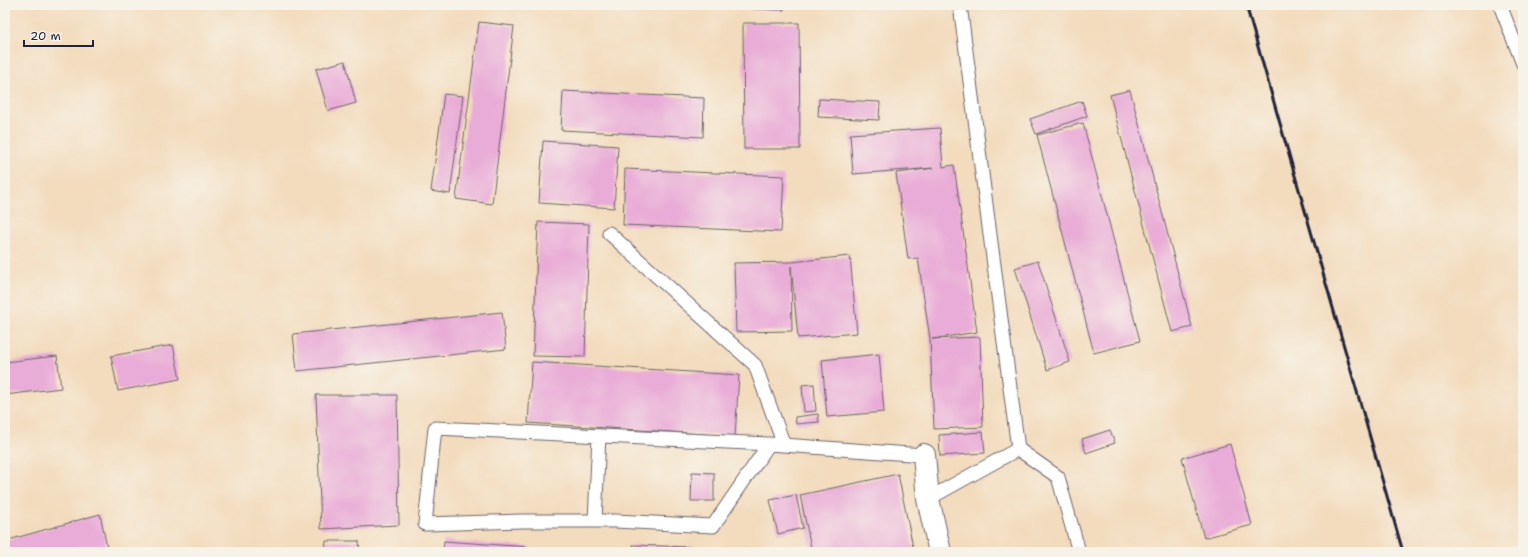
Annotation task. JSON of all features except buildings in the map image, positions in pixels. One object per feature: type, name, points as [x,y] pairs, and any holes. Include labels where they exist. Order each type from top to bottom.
[{"type":"street","points":[[924,455],[928,499],[940,552]]},
{"type":"lane","points":[[960,5],[1018,449],[1058,477],[1079,552]]},
{"type":"lane","points":[[1500,5],[1523,64]]},
{"type":"lane","points":[[609,233],[755,365],[784,445]]},
{"type":"lane","points":[[769,444],[713,526],[615,521],[522,521],[425,524],[435,428],[769,444],[924,455]]},
{"type":"lane","points":[[595,521],[599,436]]},
{"type":"lane","points":[[928,499],[1018,449]]},
{"type":"railway","points":[[1246,5],[1403,552]]}]
